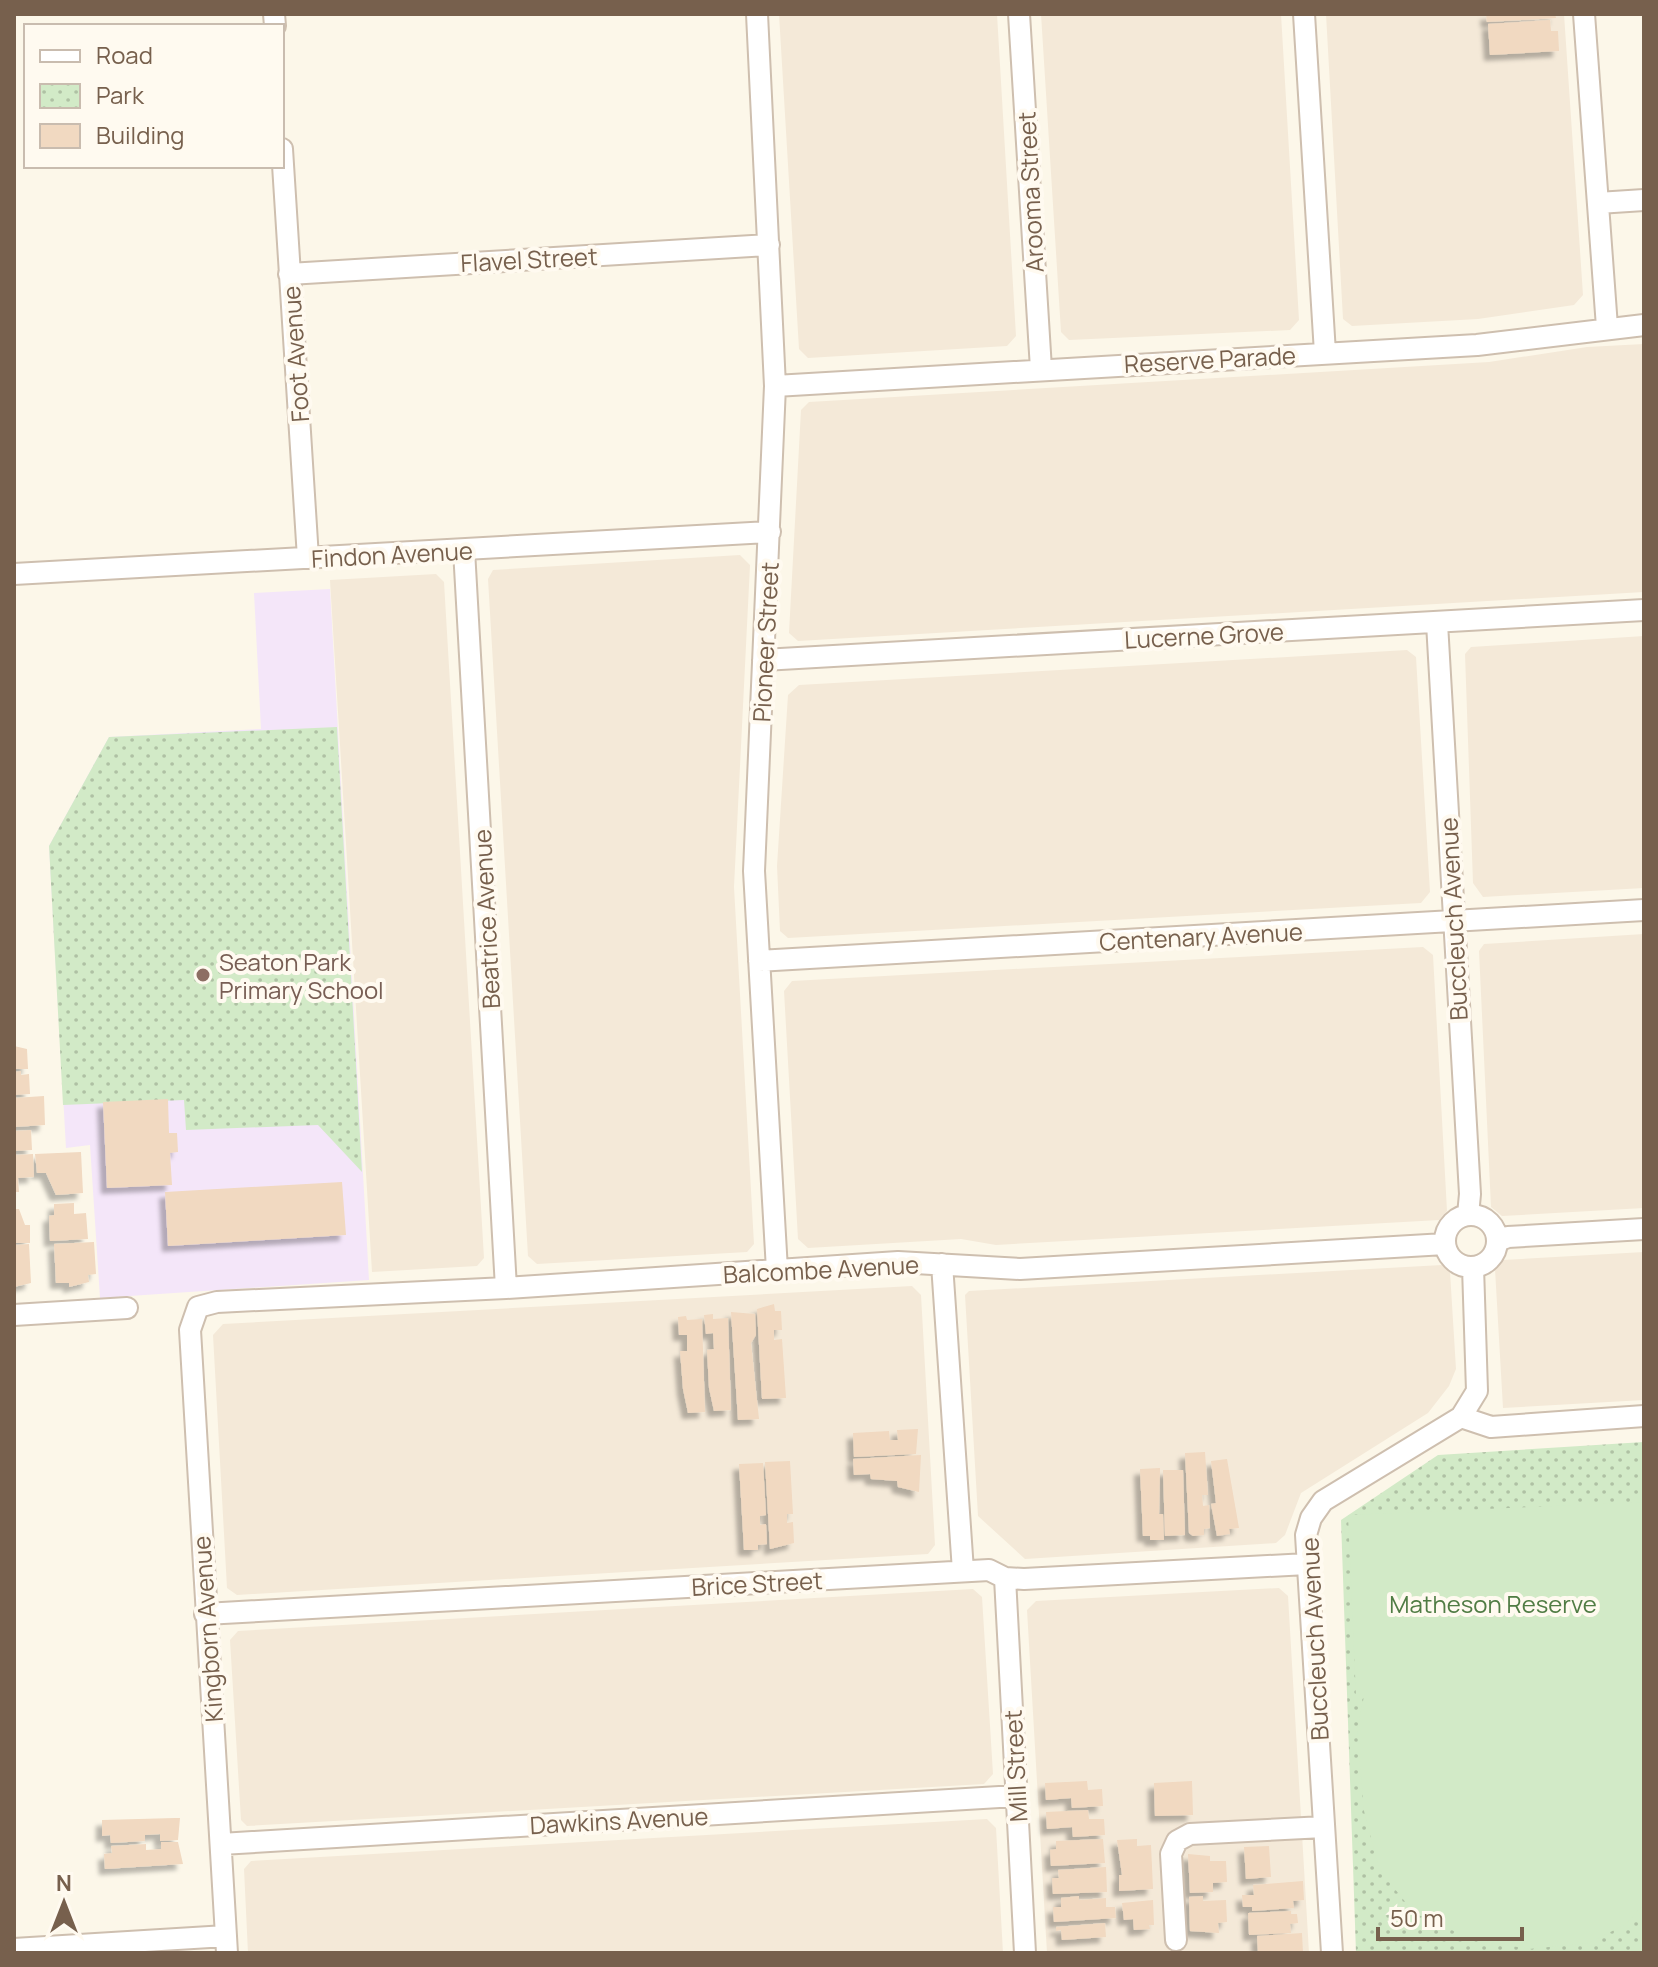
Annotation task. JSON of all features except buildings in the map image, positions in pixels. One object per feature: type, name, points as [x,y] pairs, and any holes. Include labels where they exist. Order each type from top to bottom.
[{"type":"street","name":"Pioneer Street","points":[[757,14],[775,386],[754,871],[777,1270]]},
{"type":"street","name":"Arooma Street","points":[[1019,14],[1041,369]]},
{"type":"street","points":[[1304,14],[1325,353]]},
{"type":"street","points":[[1584,14],[1607,327]]},
{"type":"street","name":"Foot Avenue","points":[[283,168],[308,558]]},
{"type":"street","points":[[1598,203],[1644,200]]},
{"type":"street","name":"Flavel Street","points":[[289,274],[769,245]]},
{"type":"street","name":"Reserve Parade","points":[[775,386],[1477,345],[1607,327],[1644,325]]},
{"type":"street","name":"Findon Avenue","points":[[14,574],[770,532]]},
{"type":"street","name":"Beatrice Avenue","points":[[464,550],[506,1288]]},
{"type":"street","name":"Lucerne Grove","points":[[763,660],[1644,610]]},
{"type":"street","name":"Buccleuch Avenue","points":[[1437,623],[1470,1194],[1468,1215]]},
{"type":"street","name":"Centenary Avenue","points":[[759,961],[1644,910]]},
{"type":"street","points":[[1468,1215],[1485,1219],[1497,1241],[1488,1262],[1473,1267],[1452,1259],[1445,1244],[1453,1222],[1468,1215]]},
{"type":"street","points":[[1497,1241],[1508,1237],[1644,1229]]},
{"type":"street","name":"Balcombe Avenue","points":[[198,1307],[217,1302],[506,1288],[898,1262],[1020,1269],[1445,1244]]},
{"type":"street","points":[[942,1264],[963,1571]]},
{"type":"street","points":[[1473,1267],[1477,1391],[1461,1417],[1491,1427],[1644,1416]]},
{"type":"street","name":"Kingborn Avenue","points":[[198,1307],[190,1330],[227,1944]]},
{"type":"street","points":[[14,1315],[127,1308]]},
{"type":"street","name":"Buccleuch Avenue","points":[[1332,1953],[1307,1564],[1308,1526],[1323,1501],[1461,1417]]},
{"type":"street","name":"Brice Street","points":[[205,1614],[963,1571],[989,1570],[1005,1578],[1307,1564]]},
{"type":"street","name":"Mill Street","points":[[1005,1578],[1025,1953]]},
{"type":"street","name":"Dawkins Avenue","points":[[221,1844],[1016,1796]]},
{"type":"street","points":[[1176,1940],[1171,1854],[1177,1841],[1190,1834],[1324,1827]]},
{"type":"street","points":[[14,1949],[227,1944]]},
{"type":"shaded area","points":[[779,14],[997,14],[1016,336],[1007,346],[808,358],[799,349]]},
{"type":"shaded area","points":[[1041,14],[1281,14],[1299,320],[1290,330],[1069,340],[1061,332]]},
{"type":"shaded area","points":[[1326,14],[1564,14],[1583,295],[1574,305],[1478,319],[1352,326],[1343,319]]},
{"type":"shaded area","points":[[1644,344],[1644,592],[798,641],[789,633],[801,410],[809,402],[1489,362],[1587,347]]},
{"type":"shaded area","points":[[740,555],[750,565],[734,887],[754,1244],[747,1252],[537,1264],[528,1256],[488,579],[493,570]]},
{"type":"shaded area","points":[[436,574],[444,582],[484,1258],[477,1266],[372,1272],[330,580]]},
{"type":"shaded area","name":"Seaton Park Primary School","points":[[330,589],[369,1280],[100,1298],[90,1145],[66,1148],[49,846],[109,737],[261,729],[254,593]]},
{"type":"shaded area","points":[[1644,636],[1644,888],[1483,897],[1473,883],[1465,654],[1471,647]]},
{"type":"shaded area","points":[[1407,650],[1416,657],[1430,892],[1421,903],[788,938],[780,931],[777,866],[788,695],[799,685]]},
{"type":"shaded area","points":[[1644,934],[1644,1208],[1502,1216],[1491,1207],[1479,951],[1484,944]]},
{"type":"shaded area","points":[[1423,947],[1433,955],[1447,1211],[1439,1220],[996,1245],[961,1239],[808,1248],[798,1239],[784,991],[792,981]]},
{"type":"shaded area","points":[[1644,1252],[1644,1400],[1503,1408],[1495,1269],[1503,1260]]},
{"type":"shaded area","points":[[1442,1265],[1450,1272],[1456,1369],[1449,1386],[1428,1413],[1301,1493],[1285,1535],[1276,1543],[1025,1559],[978,1516],[965,1295],[969,1291]]},
{"type":"shaded area","points":[[912,1286],[921,1295],[935,1545],[928,1554],[237,1595],[227,1588],[213,1335],[223,1324]]},
{"type":"shaded area","points":[[1279,1588],[1288,1596],[1309,1953],[1047,1953],[1027,1610],[1036,1601]]},
{"type":"shaded area","points":[[973,1589],[982,1597],[993,1774],[984,1784],[247,1826],[241,1820],[230,1640],[238,1631]]},
{"type":"shaded area","points":[[987,1819],[996,1828],[1003,1953],[248,1953],[244,1869],[251,1861]]},
{"type":"green space","name":"Seaton Park Primary School","points":[[337,727],[362,1172],[318,1125],[186,1130],[184,1100],[63,1105],[49,846],[109,737]]},
{"type":"green space","name":"Matheson Reserve","points":[[1644,1442],[1644,1953],[1356,1953],[1341,1520],[1438,1455]]},
{"type":"green space","name":"Matheson Reserve","points":[[1644,1502],[1644,1904],[1626,1924],[1589,1943],[1529,1949],[1472,1939],[1414,1913],[1379,1869],[1364,1811],[1357,1731],[1364,1696],[1356,1696],[1348,1515]]},
{"type":"place","name":"Seaton Park Primary School","points":[[203,975]]}]
